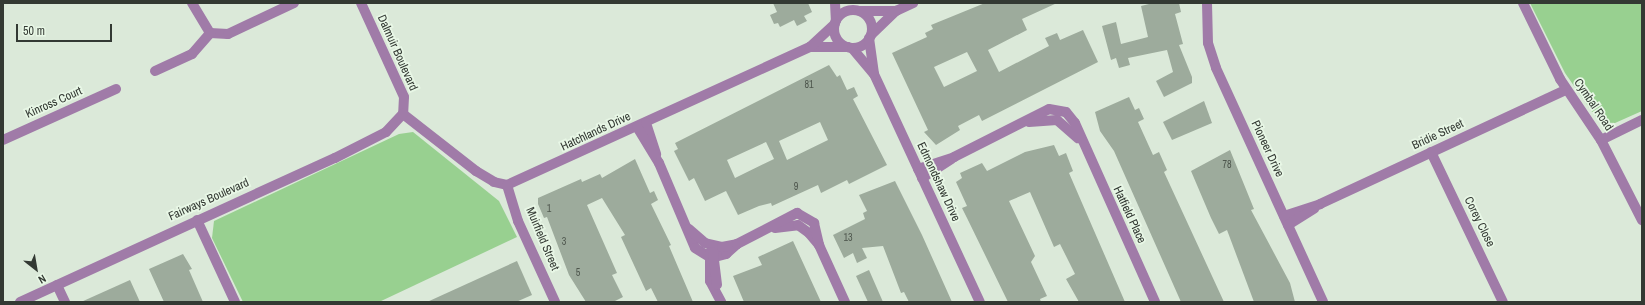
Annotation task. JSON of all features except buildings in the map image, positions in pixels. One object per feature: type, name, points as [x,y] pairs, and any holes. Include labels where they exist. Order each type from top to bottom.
[{"type":"street","points":[[192,3],[210,33]]},
{"type":"street","points":[[210,33],[228,34],[294,3]]},
{"type":"street","name":"Dalmuir Boulevard","points":[[361,3],[404,97],[403,114]]},
{"type":"street","points":[[835,3],[835,22],[838,40],[850,47],[862,45],[896,11],[913,3]]},
{"type":"street","name":"Pioneer Drive","points":[[1207,3],[1206,30],[1211,54],[1323,302]]},
{"type":"street","name":"Cymbal Road","points":[[1523,3],[1566,90],[1601,140],[1642,220]]},
{"type":"street","points":[[835,22],[844,12],[854,8],[896,11]]},
{"type":"street","points":[[854,8],[871,23],[870,36]]},
{"type":"street","name":"Hatchlands Drive","points":[[507,185],[810,47],[835,22]]},
{"type":"street","points":[[155,71],[192,54],[210,33]]},
{"type":"street","name":"Edmondshaw Drive","points":[[870,36],[874,74]]},
{"type":"street","name":"Hatchlands Drive","points":[[810,47],[850,47]]},
{"type":"street","name":"Edmondshaw Drive","points":[[850,47],[874,74],[980,302]]},
{"type":"street","name":"Kinross Court","points":[[3,140],[116,89]]},
{"type":"street","name":"Bridie Street","points":[[1286,221],[1566,90]]},
{"type":"street","points":[[403,114],[476,171],[494,182],[507,185]]},
{"type":"street","name":"Fairways Boulevard","points":[[20,302],[374,138],[396,124],[403,114]]},
{"type":"street","name":"Hatfield Place","points":[[920,173],[1028,122],[1057,120],[1079,140],[1155,302]]},
{"type":"street","points":[[1601,140],[1642,120]]},
{"type":"street","points":[[641,125],[689,229],[695,248],[711,257],[726,254],[737,244],[769,229],[798,225],[819,246],[846,302]]},
{"type":"street","name":"Corey Close","points":[[1432,152],[1503,302]]},
{"type":"street","name":"Muirfield Street","points":[[507,185],[518,221],[555,302]]},
{"type":"street","points":[[197,220],[234,302]]},
{"type":"street","points":[[689,229],[712,246],[737,244]]},
{"type":"street","points":[[712,246],[710,281],[719,299]]},
{"type":"street","points":[[57,285],[65,302]]},
{"type":"green space","points":[[1530,3],[1642,3],[1642,111],[1615,123],[1599,122],[1565,73]]},
{"type":"green space","points":[[413,132],[499,201],[517,237],[379,302],[243,302],[212,238],[214,221],[399,134]]}]
